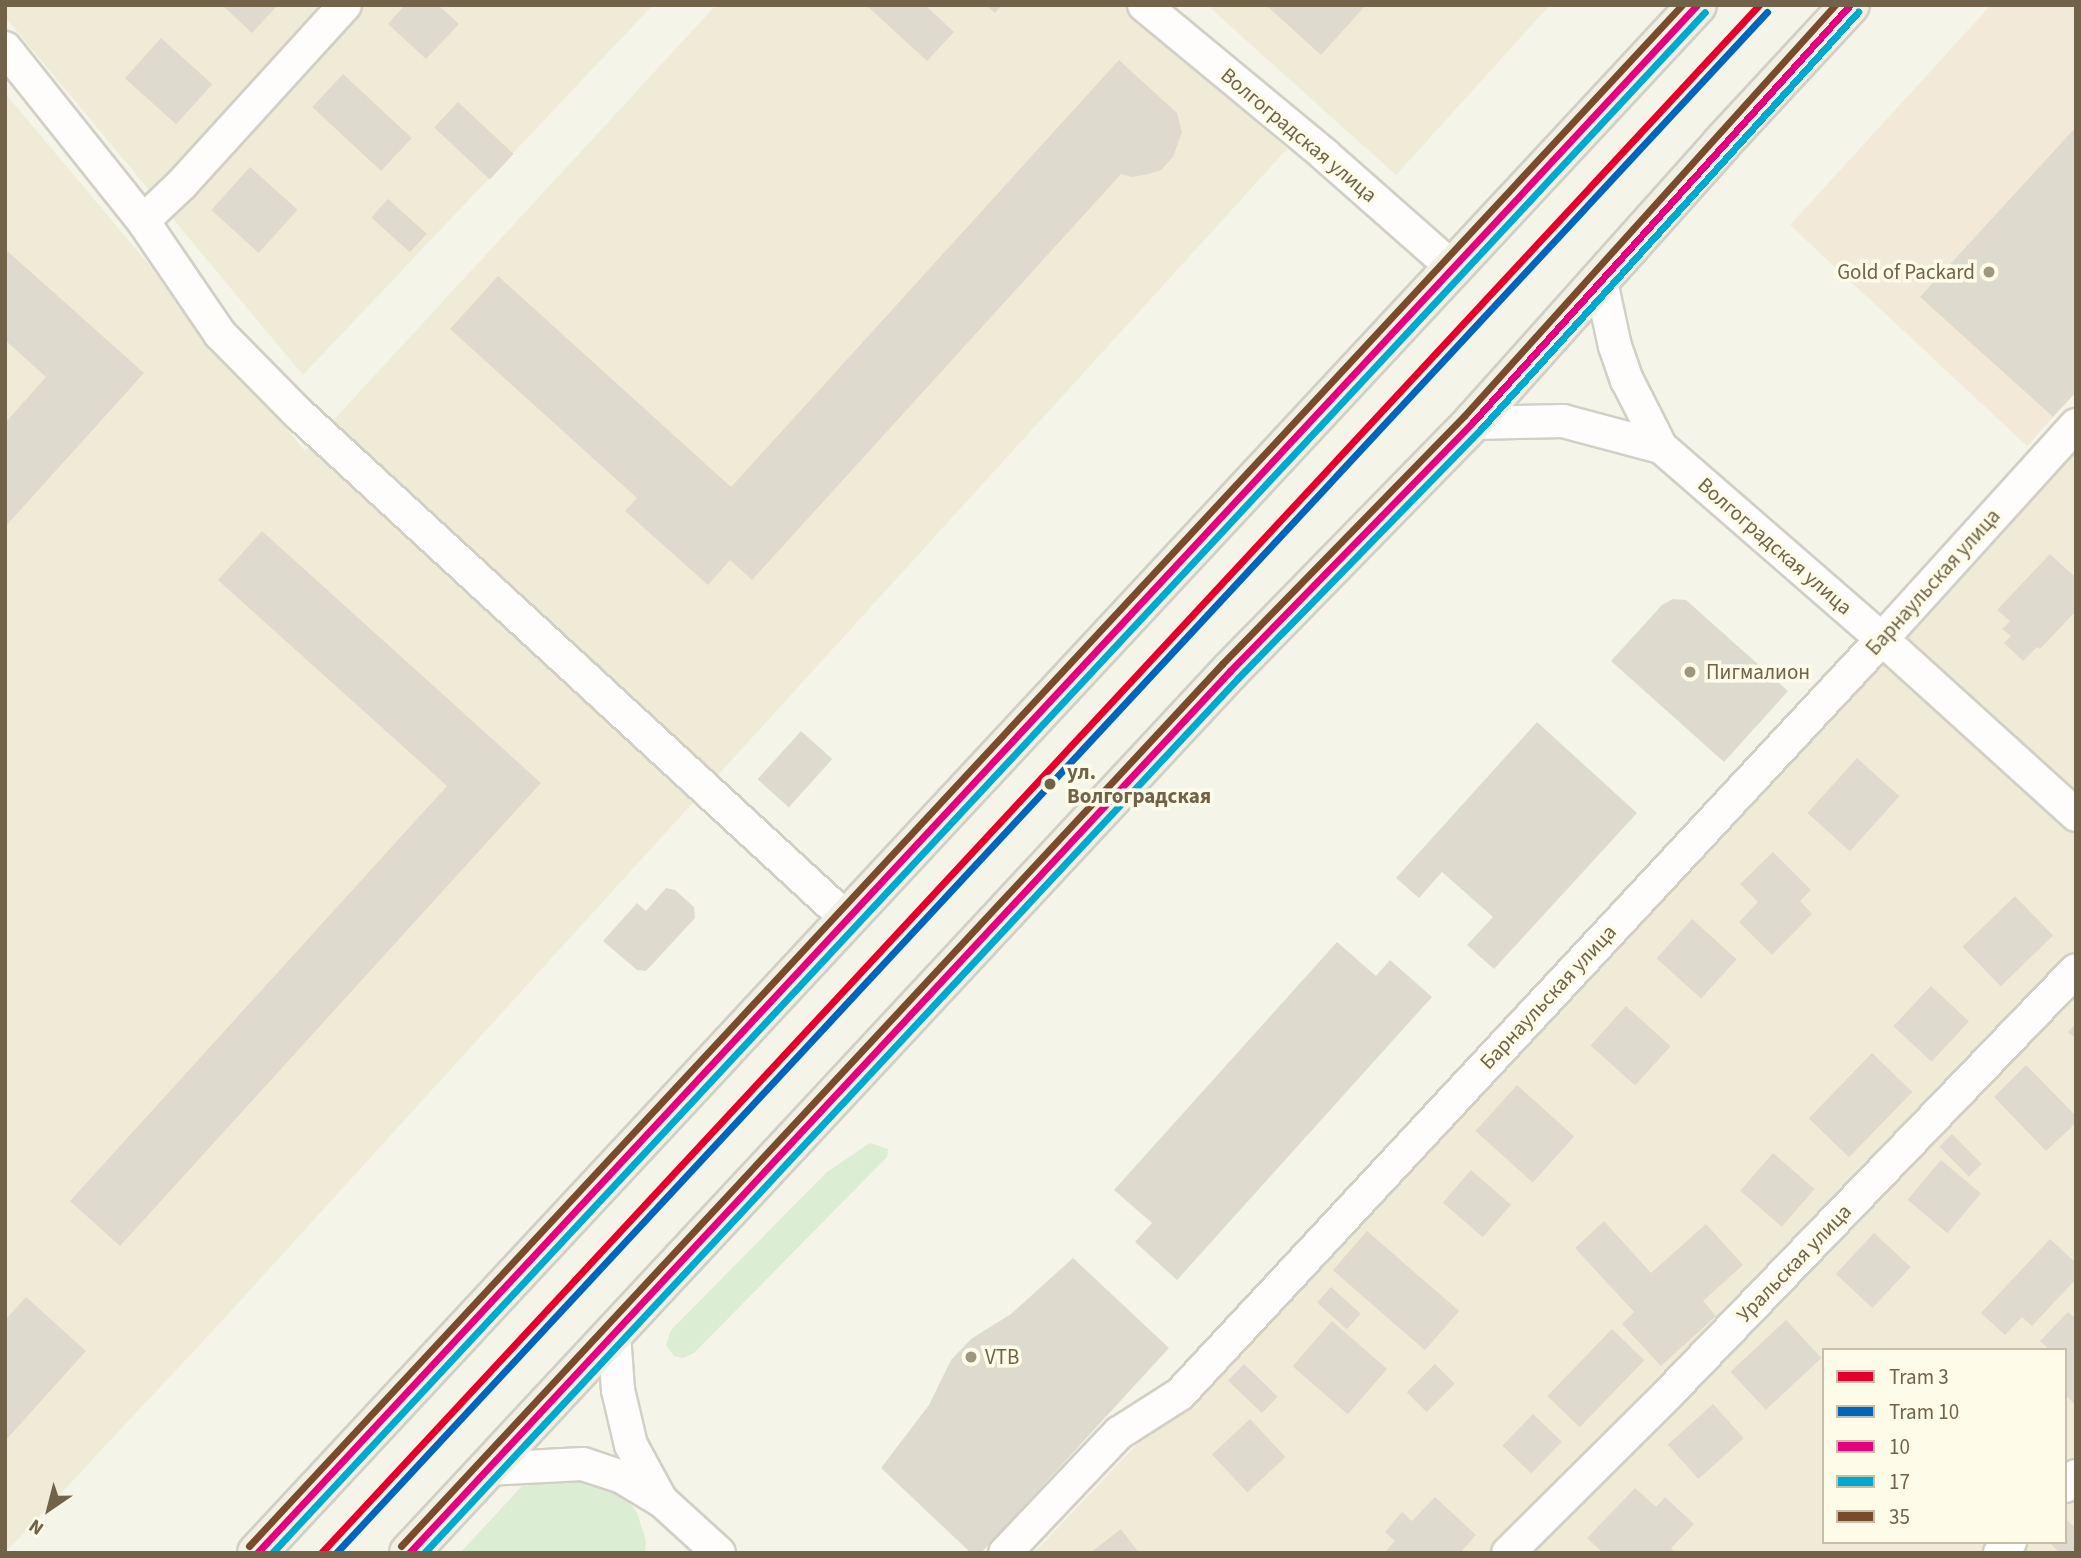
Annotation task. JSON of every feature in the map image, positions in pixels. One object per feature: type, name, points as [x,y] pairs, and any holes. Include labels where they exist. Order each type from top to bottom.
[{"type":"main road","points":[[257,1553],[1697,5]]},
{"type":"main road","points":[[409,1553],[1230,671],[1472,423],[1601,282],[1722,143],[1850,5]]},
{"type":"street","points":[[143,221],[182,184],[345,5]]},
{"type":"street","name":"Волгоградская улица","points":[[1144,5],[1325,155],[1453,268]]},
{"type":"street","points":[[5,48],[143,221],[220,334],[298,412],[847,919]]},
{"type":"street","name":"Волгоградская улица","points":[[1601,282],[1615,346],[1627,380],[1661,447],[1882,639],[2076,815]]},
{"type":"street","name":"Волгоградская улица","points":[[1472,423],[1563,421],[1661,447]]},
{"type":"street","name":"Барнаульская улица","points":[[1004,1553],[1119,1433],[1180,1394],[1882,639],[2076,425]]},
{"type":"street","name":"Уральская улица","points":[[1508,1553],[1677,1384],[2076,970]]},
{"type":"street","points":[[614,1334],[618,1390],[631,1445],[662,1501]]},
{"type":"street","points":[[486,1469],[583,1464],[622,1477],[662,1501],[719,1553]]},
{"type":"shaded area","points":[[5,5],[653,5],[303,375],[5,17]]},
{"type":"shaded area","points":[[716,5],[1126,5],[1287,149],[220,1323],[5,1553],[5,93],[305,451]]},
{"type":"shaded area","points":[[1207,5],[1550,5],[1396,175]]},
{"type":"shaded area","points":[[1991,5],[2076,5],[2076,391],[2027,446],[1790,225]]},
{"type":"shaded area","points":[[2076,442],[2076,1553],[1034,1553],[1906,632]]},
{"type":"green space","points":[[870,1143],[888,1149],[887,1157],[694,1353],[683,1358],[674,1356],[666,1345],[671,1330],[827,1172]]},
{"type":"green space","points":[[586,1478],[616,1487],[637,1512],[646,1541],[645,1553],[460,1553],[522,1486]]},
{"type":"building","points":[[222,5],[278,5],[252,33]]},
{"type":"building","points":[[405,5],[438,5],[459,24],[426,59],[388,24]]},
{"type":"building","points":[[866,5],[925,5],[954,32],[927,61]]},
{"type":"building","points":[[986,5],[1002,5],[995,13]]},
{"type":"building","points":[[1266,5],[1366,5],[1321,55]]},
{"type":"building","points":[[161,38],[212,84],[176,124],[125,78]]},
{"type":"building","points":[[1119,60],[1177,113],[1182,132],[1173,157],[1161,170],[1149,174],[1132,177],[1121,174],[752,580],[730,560],[708,585],[625,511],[637,498],[450,329],[498,276],[731,487]]},
{"type":"building","points":[[343,74],[412,138],[381,171],[312,107]]},
{"type":"building","points":[[458,102],[514,154],[490,179],[434,128]]},
{"type":"building","points":[[2076,127],[2076,392],[2053,417],[1920,297]]},
{"type":"building","points":[[250,167],[298,210],[259,253],[211,210]]},
{"type":"building","points":[[388,199],[427,234],[410,252],[371,218]]},
{"type":"building","points":[[5,249],[144,373],[5,527],[5,423],[46,377],[5,340]]},
{"type":"building","points":[[262,531],[541,783],[120,1246],[70,1201],[447,786],[218,580]]},
{"type":"building","points":[[2050,554],[2076,578],[2076,611],[2040,649],[2037,647],[2023,661],[2004,643],[2011,636],[2002,629],[2010,621],[1997,610]]},
{"type":"building","points":[[1673,599],[1686,600],[1788,691],[1724,762],[1611,661],[1662,605]]},
{"type":"building","points":[[1537,722],[1637,813],[1494,969],[1467,945],[1493,917],[1442,872],[1419,898],[1396,878]]},
{"type":"building","points":[[801,731],[832,759],[789,807],[758,779]]},
{"type":"building","points":[[1857,758],[1899,796],[1850,851],[1807,813]]},
{"type":"building","points":[[1773,852],[1811,890],[1800,901],[1812,914],[1772,955],[1739,922],[1758,902],[1740,884]]},
{"type":"building","points":[[666,888],[675,890],[694,907],[695,918],[646,971],[637,970],[603,941],[637,903],[646,911]]},
{"type":"building","points":[[2015,896],[2053,936],[2001,986],[1962,947]]},
{"type":"building","points":[[1692,919],[1737,959],[1701,999],[1657,958]]},
{"type":"building","points":[[1337,942],[1376,976],[1390,960],[1432,997],[1177,1280],[1135,1242],[1152,1223],[1114,1190]]},
{"type":"building","points":[[1931,986],[1969,1021],[1932,1062],[1893,1026]]},
{"type":"building","points":[[1626,1006],[1671,1046],[1635,1086],[1591,1045]]},
{"type":"building","points":[[2076,1023],[2076,1039],[2068,1032]]},
{"type":"building","points":[[1872,1053],[1912,1092],[1849,1157],[1809,1118]]},
{"type":"building","points":[[2026,1065],[2076,1116],[2076,1123],[2046,1151],[1994,1097]]},
{"type":"building","points":[[1517,1085],[1574,1137],[1533,1183],[1476,1131]]},
{"type":"building","points":[[1952,1134],[1982,1164],[1969,1176],[1939,1147]]},
{"type":"building","points":[[1773,1153],[1815,1189],[1782,1227],[1740,1191]]},
{"type":"building","points":[[1941,1160],[1981,1193],[1947,1233],[1908,1200]]},
{"type":"building","points":[[1471,1170],[1511,1205],[1483,1237],[1443,1202]]},
{"type":"building","points":[[1604,1221],[1651,1273],[1706,1224],[1743,1265],[1703,1301],[1716,1316],[1661,1366],[1622,1324],[1634,1312],[1575,1248]]},
{"type":"building","points":[[1367,1231],[1459,1311],[1425,1350],[1333,1270]]},
{"type":"building","points":[[1874,1233],[1911,1267],[1872,1308],[1836,1274]]},
{"type":"building","points":[[2050,1239],[2076,1263],[2076,1279],[2032,1326],[2022,1317],[2005,1335],[1981,1313]]},
{"type":"building","points":[[1073,1258],[1169,1348],[981,1553],[971,1553],[881,1468],[929,1405],[951,1360],[971,1339],[1011,1314]]},
{"type":"building","points":[[1331,1287],[1361,1314],[1347,1329],[1317,1303]]},
{"type":"building","points":[[26,1297],[86,1351],[5,1441],[5,1320]]},
{"type":"building","points":[[2068,1312],[2076,1319],[2076,1405],[2067,1397],[2067,1348],[2048,1348],[2040,1341]]},
{"type":"building","points":[[1786,1320],[1821,1358],[1766,1410],[1730,1372]]},
{"type":"building","points":[[1332,1321],[1387,1369],[1348,1414],[1293,1366]]},
{"type":"building","points":[[1612,1329],[1644,1360],[1580,1427],[1547,1396]]},
{"type":"building","points":[[1244,1364],[1278,1397],[1262,1413],[1228,1381]]},
{"type":"building","points":[[1435,1364],[1455,1384],[1427,1412],[1407,1392]]},
{"type":"building","points":[[1713,1404],[1744,1438],[1698,1479],[1668,1445]]},
{"type":"building","points":[[1533,1414],[1562,1442],[1531,1473],[1502,1446]]},
{"type":"building","points":[[1250,1419],[1285,1457],[1247,1492],[1212,1454]]},
{"type":"building","points":[[1635,1488],[1656,1507],[1665,1497],[1694,1524],[1671,1548],[1676,1553],[1603,1553],[1587,1538]]},
{"type":"building","points":[[1435,1497],[1476,1535],[1460,1553],[1384,1553],[1395,1541],[1385,1532],[1402,1512],[1412,1521]]},
{"type":"building","points":[[2067,1520],[2076,1529],[2076,1553],[2060,1553],[2051,1544],[2067,1544]]},
{"type":"building","points":[[1121,1529],[1139,1553],[1090,1553]]},
{"type":"tram line","name":"3","points":[[321,1553],[1759,5]]},
{"type":"tram line","name":"10","points":[[336,1553],[1767,12]]},
{"type":"transit line","name":"35","points":[[249,1546],[1682,5]]},
{"type":"transit line","name":"10","points":[[257,1553],[1697,5]]},
{"type":"transit line","name":"35","points":[[401,1546],[1222,664],[1464,416],[1835,5]]},
{"type":"transit line","name":"10","points":[[409,1553],[1230,671],[1472,423],[1850,5]]},
{"type":"transit line","name":"17","points":[[272,1553],[1705,12]]},
{"type":"transit line","name":"17","points":[[424,1553],[1238,678],[1480,430],[1858,12]]},
{"type":"place","name":"Gold of Packard","points":[[1989,272]]},
{"type":"place","name":"Пигмалион","points":[[1690,672]]},
{"type":"place","name":"ул. Волгоградская","points":[[1050,784]]},
{"type":"place","name":"VTB","points":[[971,1357]]}]
